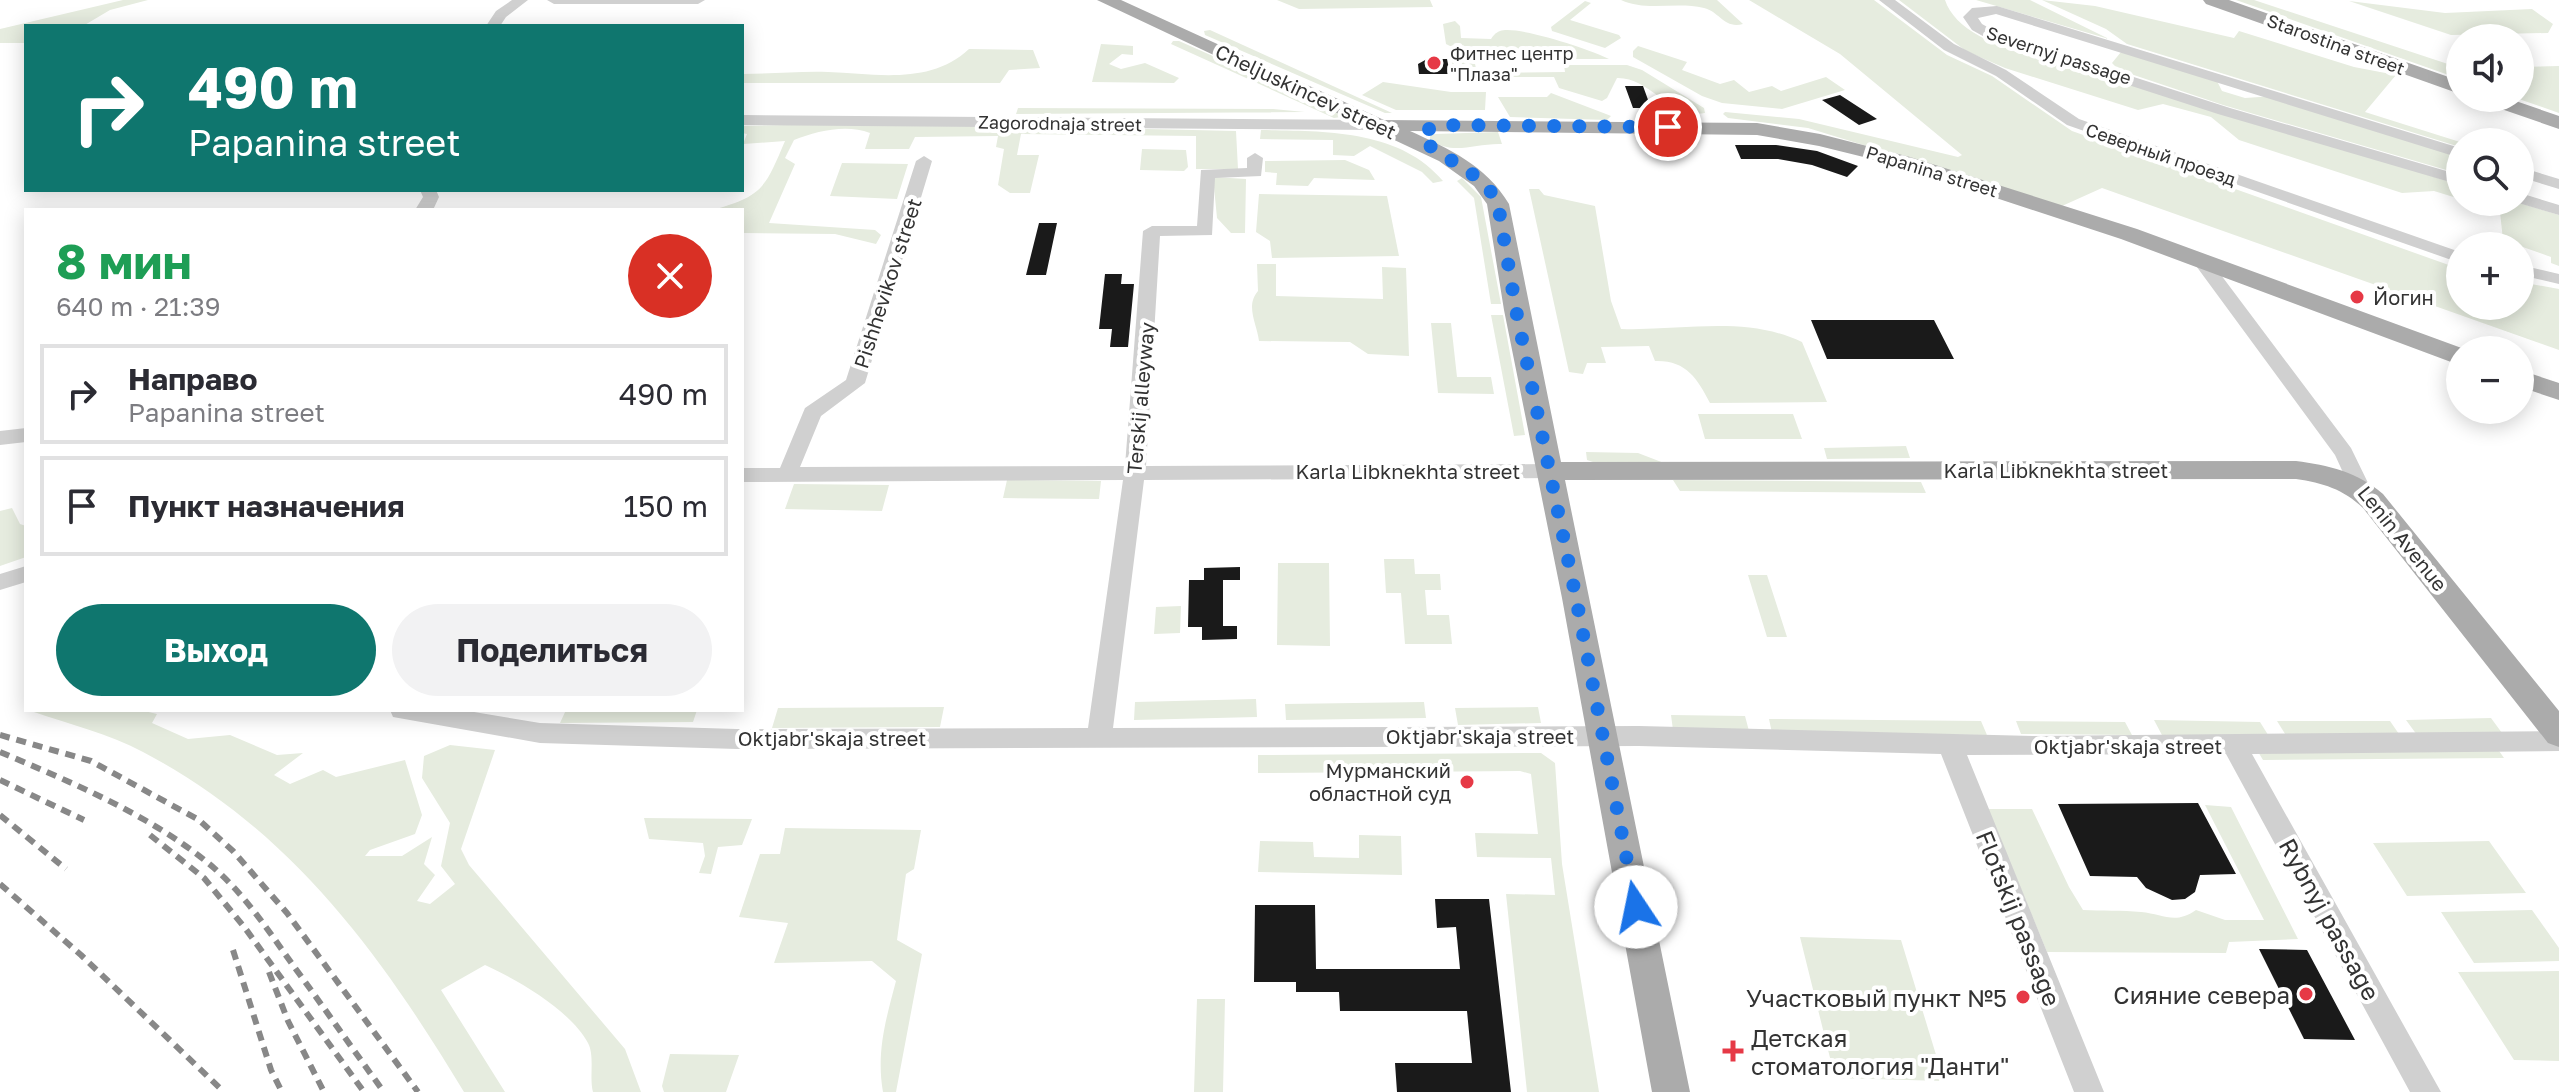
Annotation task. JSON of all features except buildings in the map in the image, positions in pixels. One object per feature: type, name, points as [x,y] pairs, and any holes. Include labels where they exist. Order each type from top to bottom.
[{"type":"main road","name":"Cheljuskincev street","points":[[1106,0],[1336,115],[1378,125],[1443,155],[1491,188],[1498,204],[1518,323],[1551,471],[1671,1092]]},
{"type":"main road","name":"Starostina street","points":[[2212,0],[2446,83]]},
{"type":"main road","points":[[2528,112],[2559,123]]},
{"type":"main road","name":"Papanina street","points":[[1378,125],[1618,126],[1780,132],[1903,161],[2200,259],[2446,351]]},
{"type":"main road","points":[[1437,125],[1423,132],[1422,139],[1443,155]]},
{"type":"main road","points":[[2534,383],[2559,392]]},
{"type":"main road","name":"Karla Libknekhta street","points":[[1551,471],[2296,470],[2325,473],[2359,487]]},
{"type":"main road","name":"Lenin Avenue","points":[[2359,487],[2559,734]]},
{"type":"street","points":[[494,24],[501,14],[521,0]]},
{"type":"street","points":[[554,0],[698,0]]},
{"type":"street","name":"Северный проезд","points":[[1886,0],[1949,47],[2001,73],[2073,122],[2446,253]]},
{"type":"street","name":"Severnyj passage","points":[[2446,149],[1997,10],[1977,11],[1970,17],[1977,27],[1995,37],[2224,111],[2446,176]]},
{"type":"street","name":"Zagorodnaja street","points":[[744,120],[1336,115]]},
{"type":"street","name":"Terskij alleyway","points":[[1099,737],[1135,472],[1152,231],[1206,231],[1207,173],[1255,173],[1255,158]]},
{"type":"street","name":"Pishhevikov street","points":[[787,475],[812,413],[855,383],[924,161]]},
{"type":"street","points":[[2534,176],[2559,184]]},
{"type":"street","points":[[2534,202],[2559,210]]},
{"type":"street","name":"Lenin Avenue","points":[[2200,259],[2344,453],[2359,487]]},
{"type":"street","points":[[2534,273],[2559,279]]},
{"type":"street","points":[[0,438],[24,435]]},
{"type":"street","name":"Karla Libknekhta street","points":[[744,475],[1551,471]]},
{"type":"street","points":[[0,582],[24,575]]},
{"type":"street","name":"Oktjabr'skaja street","points":[[414,712],[540,733],[737,739],[1603,736],[1950,744],[2234,746],[2559,741]]},
{"type":"street","name":"Flotskij passage","points":[[1950,744],[2089,1092]]},
{"type":"street","name":"Rybnyj passage","points":[[2234,746],[2426,1092]]},
{"type":"shaded area","points":[[123,0],[148,0],[110,10],[86,24],[24,24],[24,43],[0,43],[0,29]]},
{"type":"shaded area","points":[[1277,0],[1430,0],[1433,7],[1299,9]]},
{"type":"shaded area","points":[[1621,0],[1717,0],[1743,24],[1731,24],[1704,8],[1641,5]]},
{"type":"shaded area","points":[[1749,0],[1874,0],[1947,55],[1992,76],[2072,131],[2446,264],[2446,310],[2102,188],[2062,206],[1808,128],[1728,118],[1723,114],[1799,119],[1958,157],[1962,155],[1840,54]]},
{"type":"shaded area","points":[[1899,0],[1945,0],[1954,16],[1968,29],[2008,49],[2091,73],[2108,74],[2446,181],[2446,195],[2434,191],[2402,193],[2239,140],[2211,117],[2163,104],[2138,110],[2005,68],[1966,51]]},
{"type":"shaded area","points":[[1976,0],[2030,0],[2109,39]]},
{"type":"shaded area","points":[[2042,0],[2095,6],[2234,38],[2239,31],[2354,67],[2396,75],[2365,112],[2446,138],[2446,143],[2127,44],[2106,29]]},
{"type":"shaded area","points":[[2236,0],[2254,0],[2446,63],[2446,74]]},
{"type":"shaded area","points":[[1585,1],[1591,3],[1570,20],[1621,38],[1605,48],[1552,31],[1551,27]]},
{"type":"shaded area","points":[[2349,1],[2445,13],[2532,9],[2553,24],[2548,33],[2534,33],[2534,24],[2446,24],[2446,33]]},
{"type":"shaded area","points":[[1455,21],[1460,26],[1461,38],[1491,39],[1500,31],[1509,30],[1538,35],[1609,59],[1563,59],[1560,50],[1450,46],[1446,44],[1443,24]]},
{"type":"shaded area","points":[[1210,30],[1392,113],[1385,113],[1205,35],[1204,31]]},
{"type":"shaded area","points":[[1173,41],[1341,113],[1341,117],[1334,118],[1171,44]]},
{"type":"shaded area","points":[[1101,44],[1133,46],[1133,55],[1122,54],[1109,64],[1121,69],[1145,63],[1179,78],[1174,83],[1092,82]]},
{"type":"shaded area","points":[[1638,46],[1687,62],[1682,70],[1720,84],[1734,80],[1749,92],[1772,86],[1781,91],[1826,77],[1845,90],[1782,109],[1722,103],[1702,96],[1633,57],[1633,51]]},
{"type":"shaded area","points":[[969,49],[1033,50],[1040,68],[1009,70],[1000,83],[744,83],[744,74],[817,72],[902,75],[938,68]]},
{"type":"shaded area","points":[[1472,50],[1477,73],[1565,72],[1564,65],[1627,65],[1642,70],[1704,108],[1705,113],[1681,110],[1629,79],[1617,78],[1607,98],[1602,101],[1559,88],[1554,77],[1487,77],[1478,79],[1478,84],[1459,83],[1448,51]]},
{"type":"shaded area","points":[[2121,52],[2215,77],[2222,91],[2245,98],[2274,96],[2446,150],[2446,170],[2223,105],[2119,70],[2112,63]]},
{"type":"shaded area","points":[[2559,66],[2559,113],[2534,104],[2534,67]]},
{"type":"shaded area","points":[[1383,82],[1451,92],[1486,92],[1485,110],[1396,110],[1362,95]]},
{"type":"shaded area","points":[[1551,93],[1611,116],[1607,120],[1510,117],[1498,97],[1547,97]]},
{"type":"shaded area","points":[[1018,108],[1273,109],[1305,112],[1016,114]]},
{"type":"shaded area","points":[[886,123],[1236,131],[1238,169],[1196,169],[1196,136],[1021,134],[1017,155],[1039,155],[1030,193],[1010,193],[998,185],[1004,149],[996,147],[998,136],[915,137],[909,149],[865,149],[870,133],[841,129],[822,131],[794,140],[785,158],[795,164],[769,223],[875,230],[881,235],[876,244],[835,234],[744,233],[744,208],[718,208],[742,200],[760,188],[767,180],[785,141],[744,144],[747,134],[744,133],[744,126]]},
{"type":"shaded area","points":[[1261,130],[1334,133],[1383,142],[1425,164],[1443,181],[1433,183],[1422,172],[1370,146],[1354,156],[1333,155],[1333,140],[1260,139]]},
{"type":"shaded area","points":[[1498,132],[1502,144],[1456,148],[1430,140],[1430,135],[1436,134]]},
{"type":"shaded area","points":[[1142,149],[1186,150],[1188,167],[1184,171],[1140,170]]},
{"type":"shaded area","points":[[1345,160],[1369,170],[1375,180],[1314,178],[1308,186],[1276,185],[1277,173],[1265,172],[1265,161]]},
{"type":"shaded area","points":[[842,163],[908,164],[897,199],[830,196]]},
{"type":"shaded area","points":[[1213,177],[1246,179],[1245,233],[1231,233],[1217,218]]},
{"type":"shaded area","points":[[1462,178],[1481,197],[1501,304],[1491,304],[1474,198],[1457,181]]},
{"type":"shaded area","points":[[1529,189],[1539,189],[1544,195],[1595,206],[1611,301],[1621,329],[1713,326],[1780,334],[1802,342],[1827,402],[1710,403],[1689,372],[1666,361],[1655,361],[1649,346],[1601,347],[1606,363],[1587,363],[1583,374],[1569,372]]},
{"type":"shaded area","points":[[1259,194],[1387,196],[1399,256],[1272,258],[1270,241],[1256,232]]},
{"type":"shaded area","points":[[2534,207],[2559,215],[2559,266],[2551,263],[2551,257],[2534,251],[2534,232],[2502,232],[2500,216],[2534,216]]},
{"type":"shaded area","points":[[1257,264],[1276,264],[1276,296],[1383,299],[1382,267],[1406,268],[1409,356],[1368,354],[1350,342],[1259,341],[1252,309],[1258,291]]},
{"type":"shaded area","points":[[2534,285],[2559,289],[2559,350],[2534,341],[2534,336],[2520,336],[2474,320],[2534,320]]},
{"type":"shaded area","points":[[1491,315],[1503,315],[1525,435],[1514,436]]},
{"type":"shaded area","points":[[1431,323],[1451,323],[1457,377],[1491,377],[1494,394],[1438,393]]},
{"type":"shaded area","points":[[1698,414],[1793,414],[1802,439],[1705,439]]},
{"type":"shaded area","points":[[1906,446],[1910,458],[1827,459],[1824,448]]},
{"type":"shaded area","points":[[1586,452],[1638,453],[1664,463],[1599,464],[1587,460]]},
{"type":"shaded area","points":[[1007,480],[1101,481],[1099,499],[1003,498]]},
{"type":"shaded area","points":[[1673,480],[1921,482],[1926,493],[1680,491]]},
{"type":"shaded area","points":[[794,484],[889,485],[882,511],[785,509]]},
{"type":"shaded area","points":[[12,508],[20,524],[24,525],[24,558],[0,566],[0,511]]},
{"type":"shaded area","points":[[1384,559],[1414,559],[1415,574],[1440,574],[1441,590],[1425,590],[1427,615],[1449,615],[1452,644],[1405,644],[1401,593],[1386,593]]},
{"type":"shaded area","points":[[1278,563],[1329,563],[1330,646],[1277,645]]},
{"type":"shaded area","points":[[1748,575],[1767,575],[1787,637],[1767,637]]},
{"type":"shaded area","points":[[1181,606],[1180,633],[1154,634],[1156,607]]},
{"type":"shaded area","points":[[1256,699],[1257,717],[1134,720],[1135,702]]},
{"type":"shaded area","points":[[1424,702],[1426,718],[1286,720],[1285,704]]},
{"type":"shaded area","points":[[944,707],[940,727],[772,728],[778,708]]},
{"type":"shaded area","points":[[1538,707],[1541,723],[1458,725],[1455,708]]},
{"type":"shaded area","points":[[34,712],[148,712],[157,714],[152,723],[188,739],[230,735],[277,755],[303,753],[274,775],[290,784],[323,770],[336,777],[405,760],[422,815],[415,834],[370,850],[365,856],[402,856],[432,837],[424,864],[435,875],[417,901],[430,904],[455,884],[441,866],[450,823],[422,778],[424,756],[450,745],[495,750],[461,849],[469,865],[625,1049],[641,1092],[593,1092],[590,1048],[580,1031],[542,997],[485,965],[441,990],[505,1092],[464,1092],[399,991],[364,944],[287,857],[243,818],[196,783],[143,752]]},
{"type":"shaded area","points":[[565,712],[696,712],[693,722],[560,723]]},
{"type":"shaded area","points":[[1671,715],[1745,716],[1749,731],[1673,730]]},
{"type":"shaded area","points":[[2491,718],[2502,733],[2417,735],[2406,720]]},
{"type":"shaded area","points":[[1769,719],[1981,721],[1987,735],[1772,733]]},
{"type":"shaded area","points":[[2154,720],[2260,722],[2270,738],[2163,737]]},
{"type":"shaded area","points":[[2016,721],[2125,722],[2132,735],[2021,734]]},
{"type":"shaded area","points":[[2277,721],[2390,721],[2401,737],[2287,737]]},
{"type":"shaded area","points":[[2497,748],[2504,758],[2263,760],[2257,750]]},
{"type":"shaded area","points":[[1541,753],[1555,763],[1562,864],[1599,1092],[1527,1092],[1506,894],[1555,895],[1551,858],[1477,857],[1475,833],[1538,834],[1531,774],[1520,771],[1258,773],[1258,755]]},
{"type":"shaded area","points":[[2205,805],[2231,807],[2298,939],[2229,942],[2226,953],[2047,952],[1988,809],[2032,809],[2083,910],[2134,911],[2175,918],[2196,910],[2225,920],[2264,920]]},
{"type":"shaded area","points":[[644,818],[752,819],[742,845],[718,847],[711,874],[699,873],[705,856],[703,843],[649,839]]},
{"type":"shaded area","points":[[785,828],[921,830],[914,869],[906,874],[897,940],[922,954],[896,1092],[883,1092],[881,1063],[883,1036],[896,981],[872,961],[774,963],[788,923],[739,917],[760,854],[780,854]]},
{"type":"shaded area","points":[[1359,835],[1401,836],[1402,875],[1258,872],[1260,841],[1313,842],[1314,857],[1359,858]]},
{"type":"shaded area","points":[[2489,841],[2526,893],[2407,896],[2373,843]]},
{"type":"shaded area","points":[[2532,910],[2559,948],[2559,961],[2474,963],[2441,912]]},
{"type":"shaded area","points":[[1800,937],[1901,940],[1944,1081],[1835,1078]]},
{"type":"shaded area","points":[[2559,971],[2559,1061],[2514,1060],[2458,972]]},
{"type":"shaded area","points":[[1197,999],[1225,999],[1223,1092],[1194,1092]]},
{"type":"shaded area","points":[[670,1054],[739,1055],[726,1092],[664,1092],[662,1086]]},
{"type":"railway","points":[[0,735],[91,761],[199,820],[233,851],[287,913],[418,1092]]},
{"type":"railway","points":[[0,752],[83,788],[139,817],[214,868],[257,915],[384,1092]]},
{"type":"railway","points":[[0,780],[84,820]]},
{"type":"railway","points":[[0,815],[66,869]]},
{"type":"railway","points":[[150,835],[204,878],[245,928],[364,1092]]},
{"type":"railway","points":[[0,884],[81,955],[224,1092]]},
{"type":"railway","points":[[233,950],[271,1070],[282,1092]]},
{"type":"railway","points":[[269,972],[288,1021],[324,1092]]},
{"type":"place","name":"Фитнес центр \"Плаза\"","points":[[1434,63]]},
{"type":"place","name":"Йогин","points":[[2357,297]]},
{"type":"place","name":"Мурманский областной суд","points":[[1467,782]]},
{"type":"place","name":"Сияние севера","points":[[2306,994]]},
{"type":"place","name":"Участковый пункт №5","points":[[2023,997]]},
{"type":"place","name":"Детская стоматология \"Данти\"","points":[[1733,1051]]},
{"type":"route","points":[[1636,907],[1516,310],[1498,204],[1491,188],[1480,178],[1422,139],[1423,132],[1437,125],[1668,127]]}]
